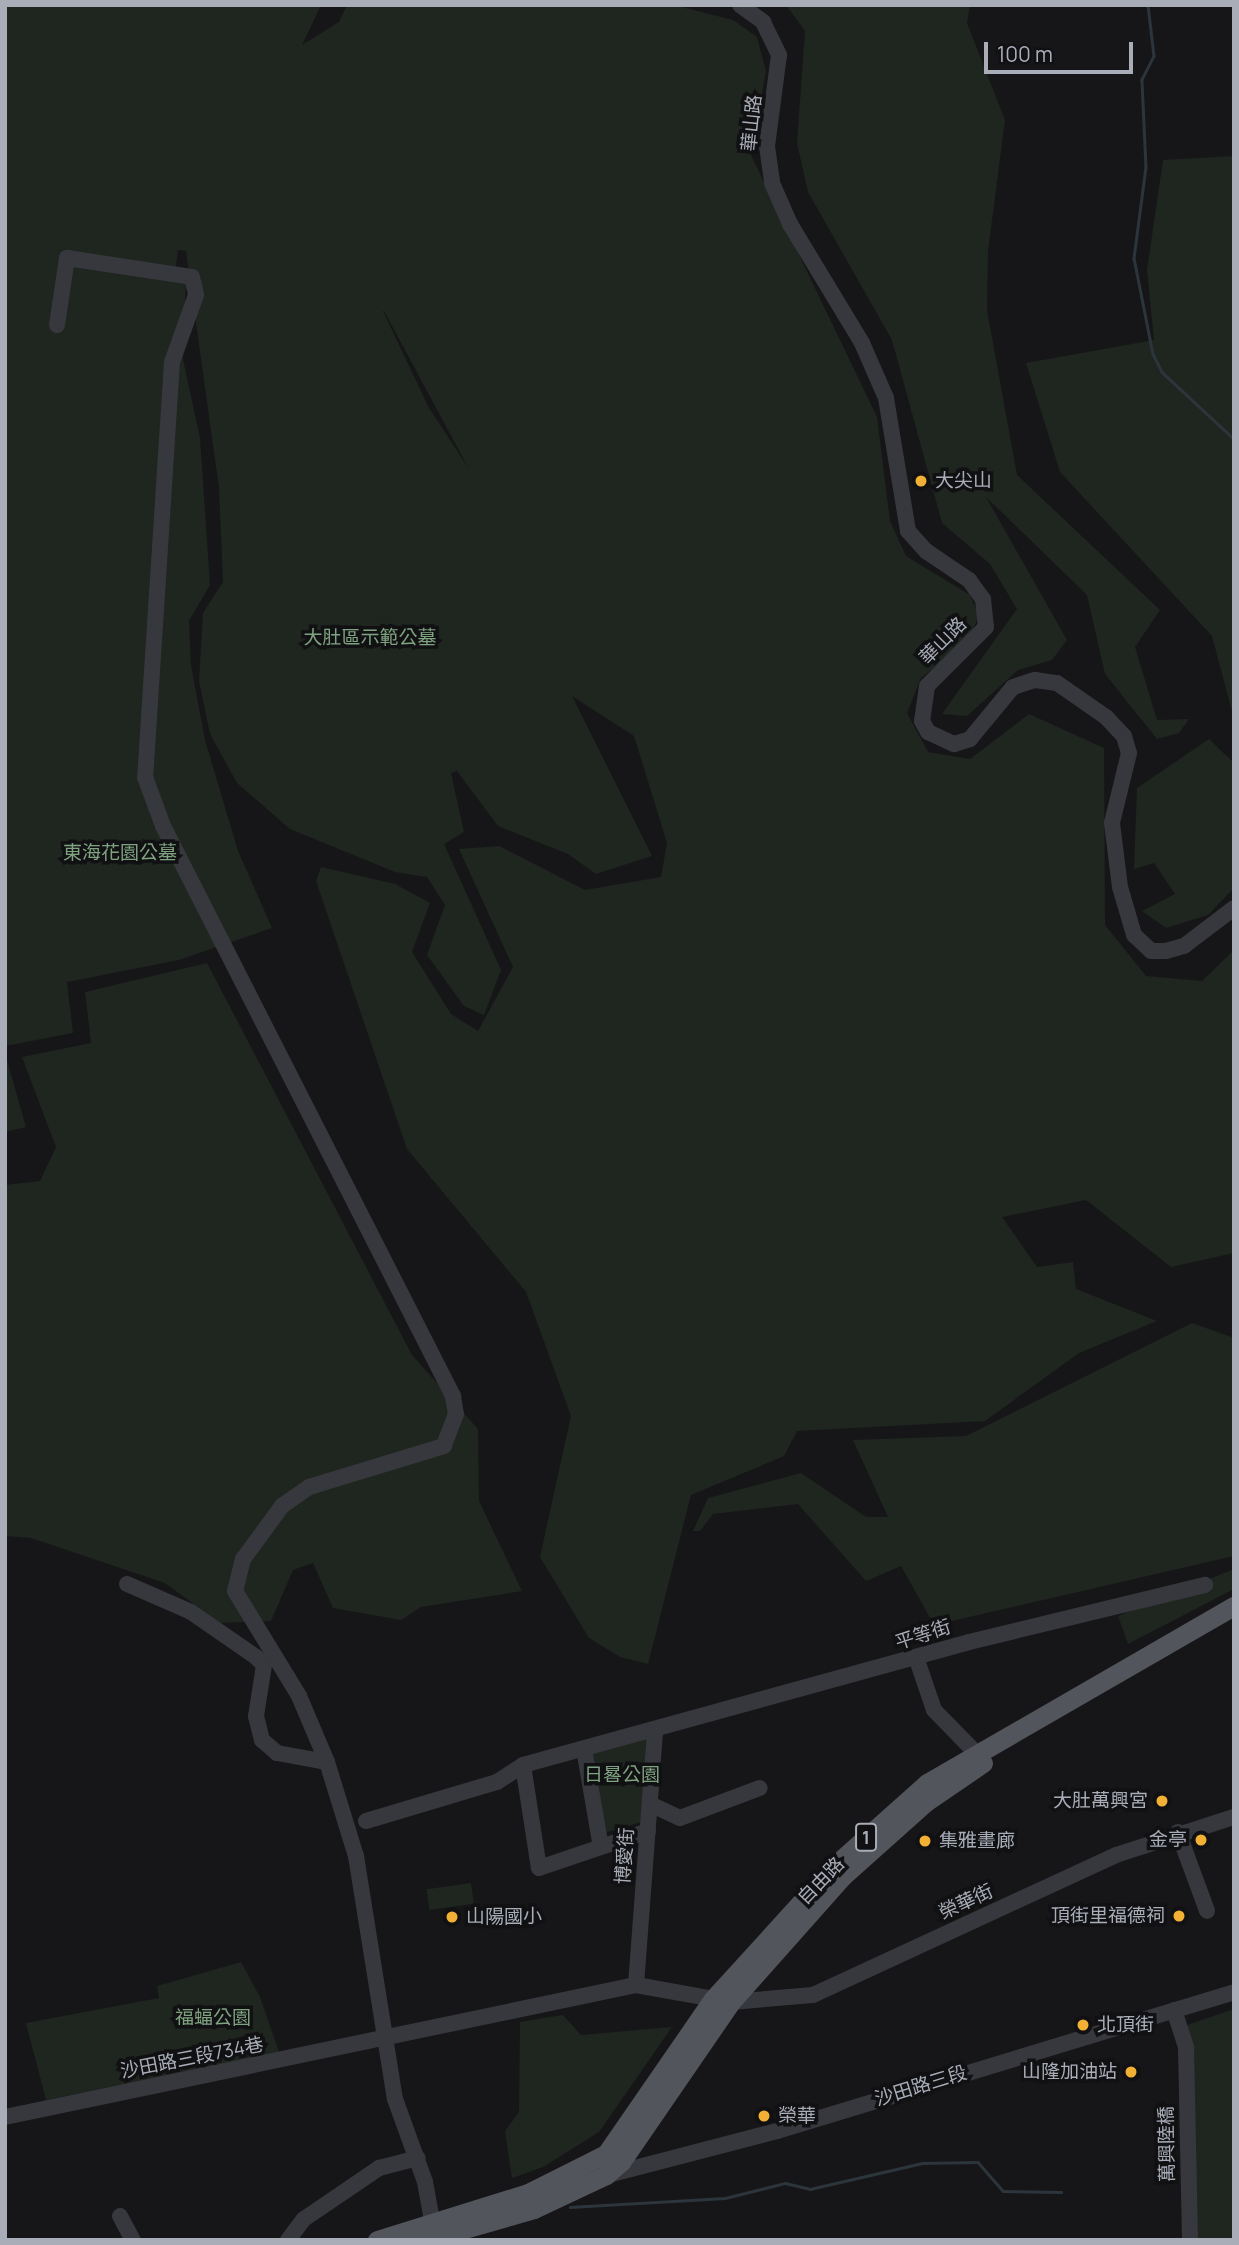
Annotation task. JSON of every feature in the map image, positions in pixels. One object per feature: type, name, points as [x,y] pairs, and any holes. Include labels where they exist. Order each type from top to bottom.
[{"type":"main road","name":"自由路","points":[[586,2168],[619,2138],[722,2001],[854,1857],[927,1783],[1234,1606]]},
{"type":"main road","name":"自由路","points":[[854,1857],[926,1802],[1010,1745],[1234,1622]]},
{"type":"main road","name":"自由路","points":[[606,2175],[621,2162],[722,2001]]},
{"type":"main road","name":"沙田路三段","points":[[432,2234],[586,2168]]},
{"type":"main road","name":"沙田路三段","points":[[377,2240],[432,2234],[534,2210],[606,2175]]},
{"type":"street","name":"華山路","points":[[740,5],[763,22],[779,55],[767,146],[772,183],[790,224],[862,343],[886,398],[908,531],[969,580],[983,599],[986,627],[927,686],[922,721],[928,732],[954,744],[970,738],[1013,687],[1035,680],[1057,683],[1106,717],[1124,736],[1129,753],[1112,822],[1120,887],[1134,935],[1151,951],[1166,951],[1184,946],[1234,908]]},
{"type":"street","points":[[57,325],[67,258],[192,277],[196,295],[172,362],[145,777],[163,826],[453,1396],[456,1414],[450,1435],[437,1449],[309,1487],[293,1497],[243,1559],[238,1598],[299,1696],[327,1762],[356,1857],[395,2099],[418,2158],[432,2234]]},
{"type":"street","points":[[127,1584],[191,1612],[256,1657],[264,1665],[256,1716],[262,1740],[277,1753],[327,1762]]},
{"type":"street","name":"平等街","points":[[366,1821],[497,1782],[523,1765],[917,1660],[969,1642],[1205,1585]]},
{"type":"street","points":[[917,1660],[934,1710],[976,1753]]},
{"type":"street","name":"博愛街","points":[[636,1985],[655,1730]]},
{"type":"street","points":[[584,1749],[601,1847]]},
{"type":"street","points":[[523,1765],[539,1868],[648,1831]]},
{"type":"street","points":[[650,1804],[680,1818],[760,1788]]},
{"type":"street","name":"榮華街","points":[[636,1985],[722,2001],[813,1995],[1116,1855],[1178,1832],[1234,1818]]},
{"type":"street","points":[[1178,1832],[1207,1911]]},
{"type":"street","name":"沙田路三段734巷","points":[[5,2117],[264,2066],[385,2035],[636,1985]]},
{"type":"street","name":"沙田路三段","points":[[606,2175],[777,2131],[1234,1992]]},
{"type":"street","points":[[1174,2010],[1182,2048]]},
{"type":"street","name":"萬興陸橋","points":[[1181,2240],[1182,2048]]},
{"type":"street","name":"萬興陸橋","points":[[1182,2048],[1190,2240]]},
{"type":"street","points":[[288,2240],[304,2219],[379,2168],[418,2158]]},
{"type":"street","points":[[586,2168],[606,2175]]},
{"type":"street","points":[[120,2216],[133,2240]]},
{"type":"green space","points":[[5,5],[321,5],[302,45],[339,22],[347,5],[674,5],[733,20],[757,37],[766,71],[751,155],[877,417],[890,521],[906,556],[970,595],[979,616],[967,642],[921,678],[907,713],[928,752],[970,759],[1029,714],[1104,748],[1105,925],[1146,976],[1202,981],[1234,950],[1234,1253],[1171,1267],[1086,1200],[1002,1217],[1037,1267],[1073,1262],[1076,1289],[1157,1321],[1079,1353],[985,1421],[797,1431],[784,1456],[691,1495],[648,1664],[620,1657],[589,1638],[540,1557],[571,1416],[526,1292],[407,1149],[316,881],[321,867],[395,884],[430,903],[412,952],[451,1014],[478,1031],[513,967],[459,849],[499,846],[585,890],[661,877],[667,843],[634,736],[572,696],[652,856],[596,874],[568,854],[498,826],[457,771],[451,773],[464,832],[444,844],[501,970],[484,1015],[464,1006],[427,955],[445,905],[427,877],[395,872],[290,829],[237,783],[210,734],[199,681],[203,613],[223,582],[219,488],[186,251],[178,250],[176,266],[186,279],[183,359],[200,438],[210,585],[189,621],[191,665],[205,740],[238,851],[272,928],[179,960],[67,982],[73,1033],[5,1046]],"holes":[[[384,311],[469,469],[429,408]]]},
{"type":"green space","points":[[786,5],[970,5],[967,23],[1005,120],[988,251],[987,310],[1017,475],[1160,610],[1135,647],[1157,720],[1189,719],[1179,733],[1157,739],[1105,674],[1087,595],[986,497],[1067,640],[1052,660],[1018,670],[967,716],[942,714],[1017,609],[990,564],[942,523],[892,340],[808,192],[797,143],[805,31]]},
{"type":"green space","points":[[1234,156],[1234,719],[1212,636],[1060,472],[1026,363],[1154,340],[1147,270],[1163,160]]},
{"type":"green space","points":[[1209,739],[1234,763],[1234,888],[1208,915],[1166,928],[1142,911],[1175,894],[1154,863],[1134,869],[1137,788]]},
{"type":"green space","points":[[207,963],[412,1355],[478,1429],[479,1501],[522,1591],[421,1607],[401,1620],[333,1608],[313,1563],[293,1570],[271,1621],[220,1623],[165,1583],[31,1538],[5,1536],[5,1185],[40,1181],[56,1147],[22,1057],[91,1043],[85,992]]},
{"type":"green space","points":[[5,1053],[26,1127],[5,1132]]},
{"type":"green space","points":[[1192,1323],[1234,1338],[1234,1556],[934,1625],[901,1566],[866,1581],[798,1504],[713,1514],[700,1531],[693,1531],[708,1498],[801,1473],[866,1517],[888,1517],[853,1440],[966,1436]]},
{"type":"green space","points":[[1234,1569],[1234,1589],[1128,1644],[1118,1616]]},
{"type":"green space","name":"日晷公園","points":[[653,1737],[648,1820],[604,1833],[589,1755]]},
{"type":"green space","points":[[471,1883],[474,1904],[429,1910],[426,1889]]},
{"type":"green space","name":"福蝠公園","points":[[241,1962],[260,1997],[279,2052],[46,2100],[26,2023],[159,1998],[157,1986]]},
{"type":"green space","points":[[1234,2009],[1234,2240],[1198,2240],[1187,2025]]},
{"type":"green space","points":[[563,2015],[581,2035],[672,2027],[599,2132],[543,2167],[512,2178],[505,2131],[519,2112],[520,2022]]},
{"type":"waterway","points":[[1148,5],[1154,56],[1142,80],[1146,167],[1134,258],[1153,354],[1162,372],[1234,439]]},
{"type":"waterway","points":[[570,2207],[725,2198],[785,2183],[810,2189],[923,2163],[978,2162],[1003,2191],[1061,2192]]},
{"type":"place","name":"大尖山","points":[[921,481]]},
{"type":"place","name":"大肚萬興宮","points":[[1162,1801]]},
{"type":"place","name":"金亭","points":[[1201,1840]]},
{"type":"place","name":"集雅畫廊","points":[[925,1841]]},
{"type":"place","name":"頂街里福德祠","points":[[1179,1916]]},
{"type":"place","name":"山陽國小","points":[[452,1917]]},
{"type":"place","name":"北頂街","points":[[1083,2025]]},
{"type":"place","name":"山隆加油站","points":[[1131,2072]]},
{"type":"place","name":"榮華","points":[[764,2116]]},
{"type":"park label","name":"大肚區示範公墓","points":[[370,638]]},
{"type":"park label","name":"東海花園公墓","points":[[120,853]]}]
